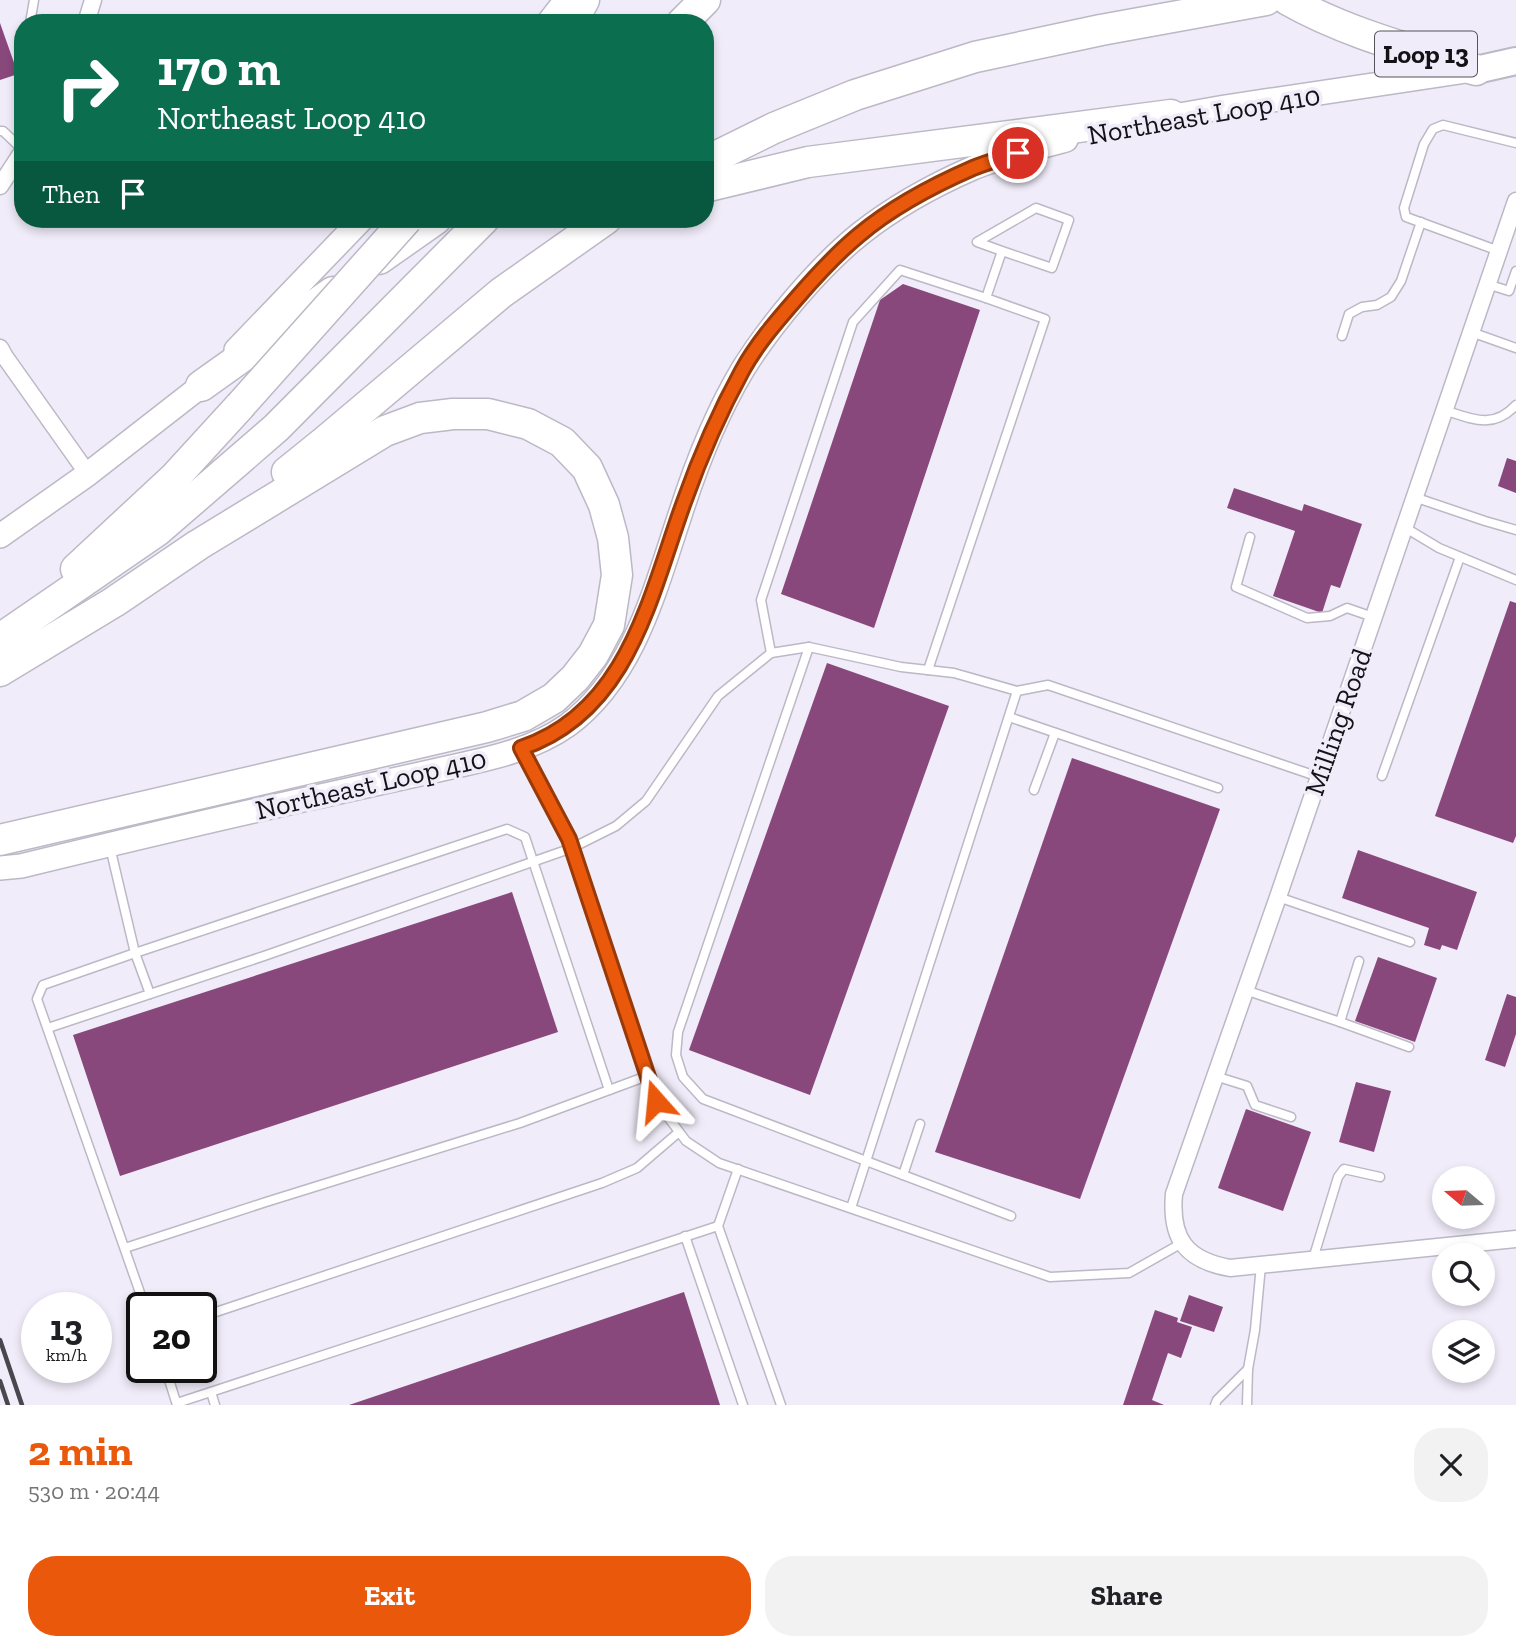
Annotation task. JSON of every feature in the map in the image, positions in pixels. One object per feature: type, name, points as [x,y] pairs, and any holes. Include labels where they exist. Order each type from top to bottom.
[{"type":"highway","points":[[691,14],[705,0]]},
{"type":"highway","points":[[714,158],[774,128],[855,95],[975,57],[1101,30],[1266,0]]},
{"type":"highway","name":"Loop 13","points":[[1288,0],[1305,10],[1376,38],[1476,70]]},
{"type":"highway","points":[[714,185],[808,162],[1171,115]]},
{"type":"highway","points":[[4,637],[174,477],[399,228]]},
{"type":"highway","points":[[201,386],[423,228]]},
{"type":"highway","points":[[4,637],[157,531],[266,437],[475,228]]},
{"type":"highway","points":[[198,545],[500,293],[594,228]]},
{"type":"highway","points":[[0,671],[384,431],[421,418],[488,414],[528,424],[562,442],[587,468],[604,505],[613,538],[617,575],[609,625],[593,655],[575,678],[554,698],[523,716],[487,727],[0,839]]},
{"type":"main road","points":[[555,14],[566,0]]},
{"type":"main road","name":"Loop 13","points":[[1476,70],[1516,61]]},
{"type":"main road","name":"Northeast Loop 410","points":[[0,868],[20,866],[245,812],[487,759],[536,743],[568,724],[595,700],[618,669],[639,632],[715,422],[743,369],[776,322],[819,273],[860,234],[908,201],[975,167],[1040,146],[1171,115],[1476,70]]},
{"type":"main road","points":[[0,536],[88,474],[201,386],[353,228]]},
{"type":"street","points":[[0,186],[14,164]]},
{"type":"street","name":"Milling Road","points":[[1182,1243],[1174,1227],[1174,1194],[1516,201]]},
{"type":"street","points":[[0,348],[88,474]]},
{"type":"street","points":[[1182,1243],[1197,1257],[1212,1265],[1230,1268],[1516,1239]]},
{"type":"lane","points":[[1499,251],[1406,217],[1404,208],[1424,144],[1433,129],[1443,125],[1516,143]]},
{"type":"lane","points":[[0,131],[14,141]]},
{"type":"lane","points":[[1036,208],[1069,220],[1052,268],[1002,251],[978,242],[1036,208]]},
{"type":"lane","points":[[1342,336],[1349,314],[1362,307],[1377,305],[1391,297],[1401,281],[1421,222]]},
{"type":"lane","points":[[986,298],[1002,251]]},
{"type":"lane","points":[[771,653],[761,600],[853,322],[900,270],[1045,319],[928,670]]},
{"type":"lane","points":[[1488,284],[1509,291],[1516,271]]},
{"type":"lane","points":[[1471,332],[1516,348]]},
{"type":"lane","points":[[1444,411],[1472,419],[1492,421],[1502,417],[1516,405]]},
{"type":"lane","points":[[1415,497],[1516,530]]},
{"type":"lane","points":[[1404,527],[1439,548],[1516,580]]},
{"type":"lane","points":[[1250,537],[1236,587],[1307,618],[1331,617],[1347,608],[1373,617]]},
{"type":"lane","points":[[1382,776],[1460,557]]},
{"type":"lane","points":[[809,647],[678,1032],[676,1055],[683,1077],[703,1099],[1011,1216]]},
{"type":"lane","points":[[48,1028],[533,862],[572,848],[616,826],[646,801],[718,695],[771,653],[809,647],[901,667],[954,673],[1017,691],[1048,685],[1319,777]]},
{"type":"lane","points":[[851,1208],[1017,691]]},
{"type":"lane","points":[[1009,717],[1218,788]]},
{"type":"lane","points":[[1034,790],[1055,733]]},
{"type":"lane","points":[[521,748],[569,839],[656,1101],[686,1141],[719,1163],[1050,1278],[1129,1273],[1182,1243]]},
{"type":"lane","points":[[140,1292],[37,999],[43,985],[507,829],[525,837],[609,1090]]},
{"type":"lane","points":[[110,845],[135,953],[150,994]]},
{"type":"lane","points":[[1278,897],[1410,942]]},
{"type":"lane","points":[[1340,1022],[1359,961]]},
{"type":"lane","points":[[1245,990],[1409,1047]]},
{"type":"lane","points":[[125,1248],[520,1123],[647,1076]]},
{"type":"lane","points":[[1215,1076],[1247,1086],[1255,1105],[1291,1117]]},
{"type":"lane","points":[[903,1175],[920,1124]]},
{"type":"lane","points":[[217,1312],[602,1183],[638,1168],[679,1132]]},
{"type":"lane","points":[[1313,1259],[1338,1177],[1344,1168],[1380,1177]]},
{"type":"lane","points":[[738,1169],[719,1226],[781,1405]]},
{"type":"lane","points":[[170,1383],[177,1404],[719,1226]]},
{"type":"lane","points":[[685,1236],[743,1405]]},
{"type":"lane","points":[[1247,1405],[1248,1369],[1255,1330],[1261,1265]]},
{"type":"lane","points":[[1215,1405],[1248,1369]]},
{"type":"lane","points":[[211,1392],[215,1405]]},
{"type":"building","points":[[0,23],[14,63],[14,75],[0,80]]},
{"type":"building","points":[[903,284],[980,310],[874,628],[781,594],[880,300]]},
{"type":"building","points":[[1507,458],[1516,461],[1516,493],[1498,486]]},
{"type":"building","points":[[1234,488],[1302,511],[1304,504],[1362,524],[1340,588],[1331,585],[1322,613],[1273,596],[1295,531],[1227,508]]},
{"type":"building","points":[[1510,601],[1516,603],[1516,836],[1513,843],[1435,816]]},
{"type":"building","points":[[827,663],[949,706],[810,1095],[689,1050]]},
{"type":"building","points":[[1072,758],[1220,809],[1080,1199],[935,1152]]},
{"type":"building","points":[[1358,850],[1477,892],[1457,950],[1442,945],[1440,950],[1424,945],[1429,928],[1342,898]]},
{"type":"building","points":[[512,892],[558,1032],[120,1176],[73,1035]]},
{"type":"building","points":[[1378,957],[1437,978],[1415,1042],[1355,1021]]},
{"type":"building","points":[[1507,994],[1516,997],[1516,1034],[1505,1067],[1485,1060]]},
{"type":"building","points":[[1356,1082],[1391,1091],[1374,1152],[1339,1142]]},
{"type":"building","points":[[1246,1109],[1311,1132],[1283,1211],[1218,1188]]},
{"type":"building","points":[[684,1292],[720,1405],[349,1405]]},
{"type":"building","points":[[1189,1295],[1223,1307],[1214,1332],[1180,1321]]},
{"type":"building","points":[[1155,1310],[1178,1318],[1177,1322],[1192,1327],[1181,1358],[1168,1353],[1152,1400],[1164,1405],[1123,1405]]},
{"type":"railway","points":[[0,1340],[22,1405]]},
{"type":"railway","points":[[0,1381],[8,1405]]},
{"type":"route","points":[[656,1101],[569,839],[521,748],[536,743],[568,724],[595,700],[618,669],[639,632],[715,422],[743,369],[776,322],[819,273],[860,234],[908,201],[975,167],[1018,153]]}]
